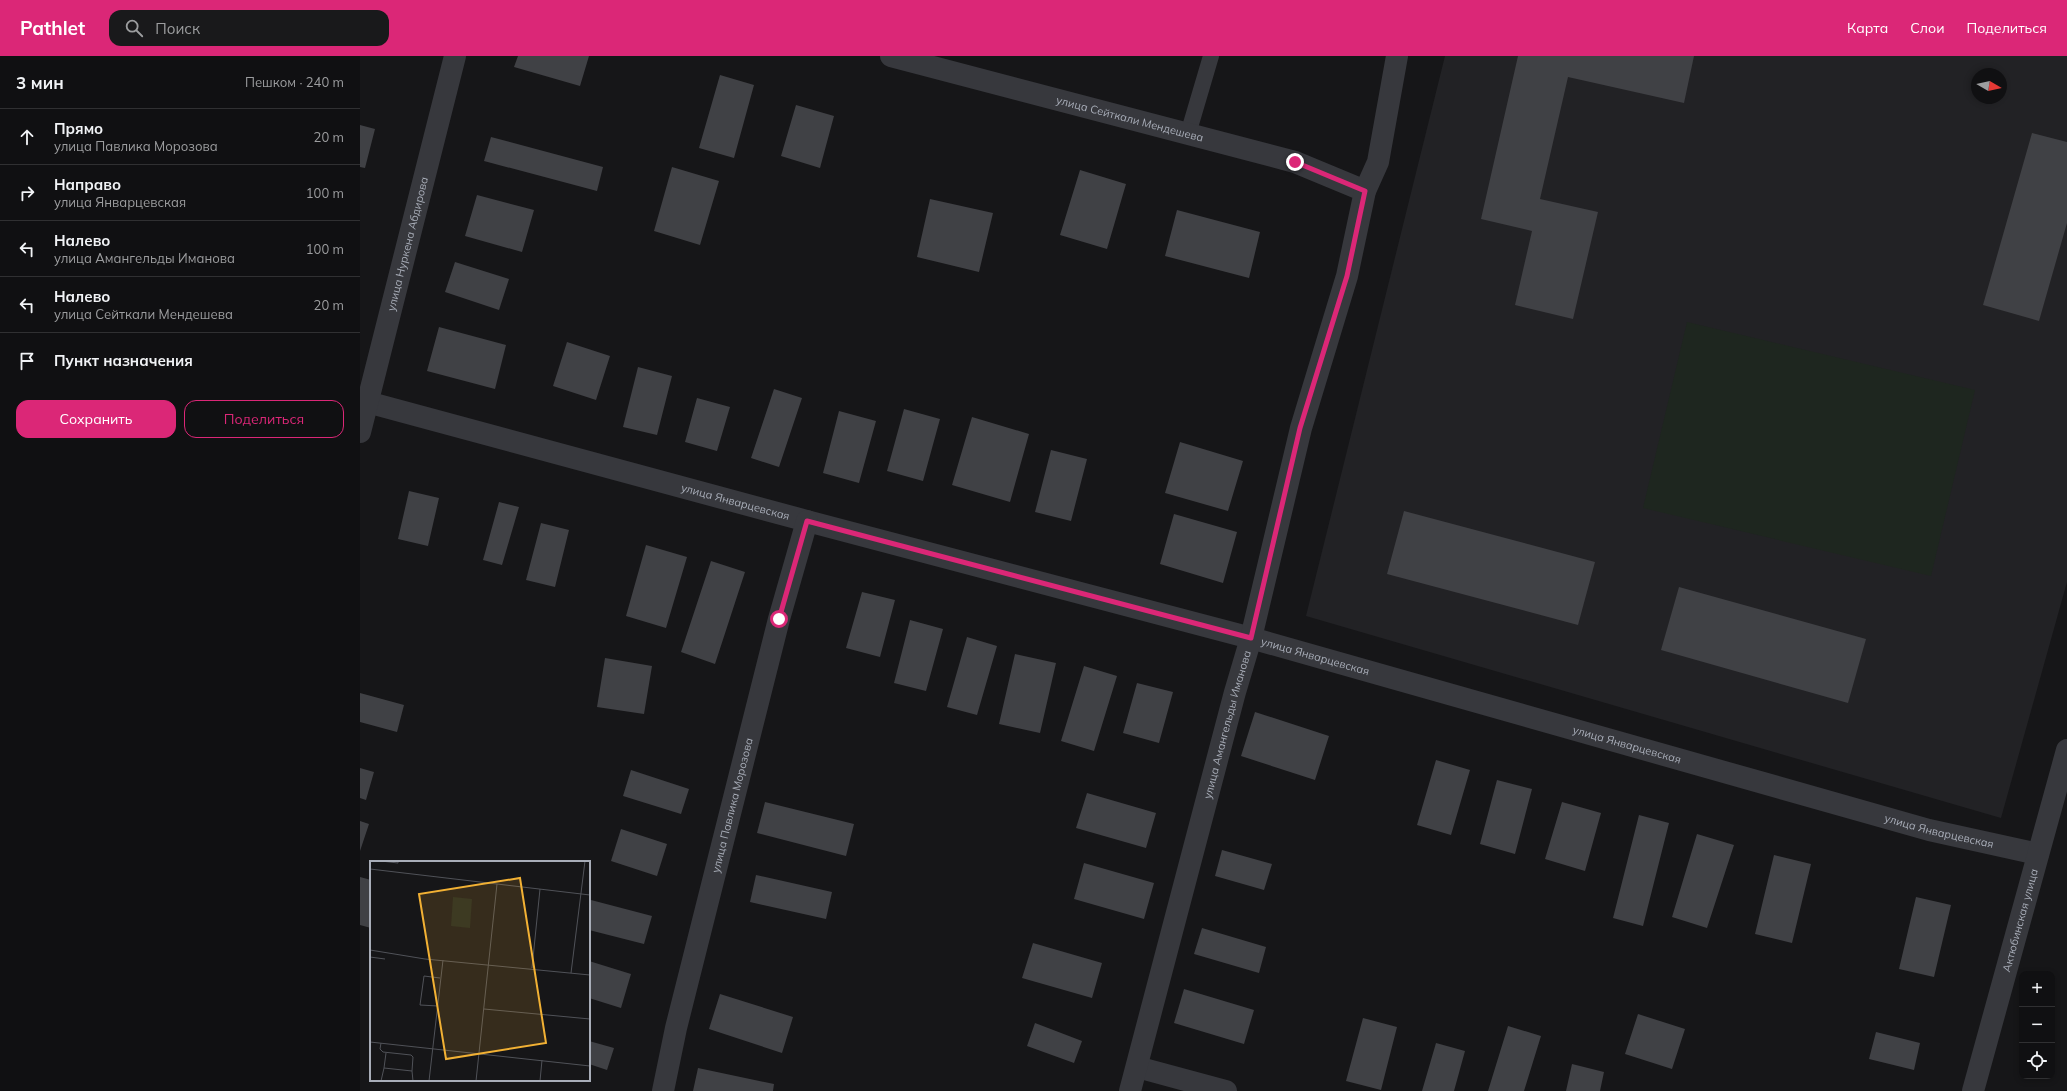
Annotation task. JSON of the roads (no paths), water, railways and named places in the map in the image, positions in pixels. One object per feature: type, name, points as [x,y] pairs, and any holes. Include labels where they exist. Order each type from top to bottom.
[{"type":"street","name":"улица Нуркена Абдирова","points":[[360,432],[364,401],[455,56]]},
{"type":"street","name":"улица Амангельды Иманова","points":[[1130,1091],[1235,692],[1251,638],[1300,428],[1347,276],[1365,191],[1378,162],[1397,56]]},
{"type":"street","name":"улица Сейткали Мендешева","points":[[900,57],[1295,162],[1365,191]]},
{"type":"street","name":"улица Январцевская","points":[[364,401],[807,521],[1251,638],[1928,830],[2038,854]]},
{"type":"street","name":"улица Павлика Морозова","points":[[663,1091],[676,1028],[775,635],[807,521]]},
{"type":"street","name":"Актюбинская улица","points":[[1973,1091],[2067,750]]},
{"type":"street","points":[[1137,1067],[1226,1091]]},
{"type":"lane","points":[[1188,134],[1211,56]]}]
